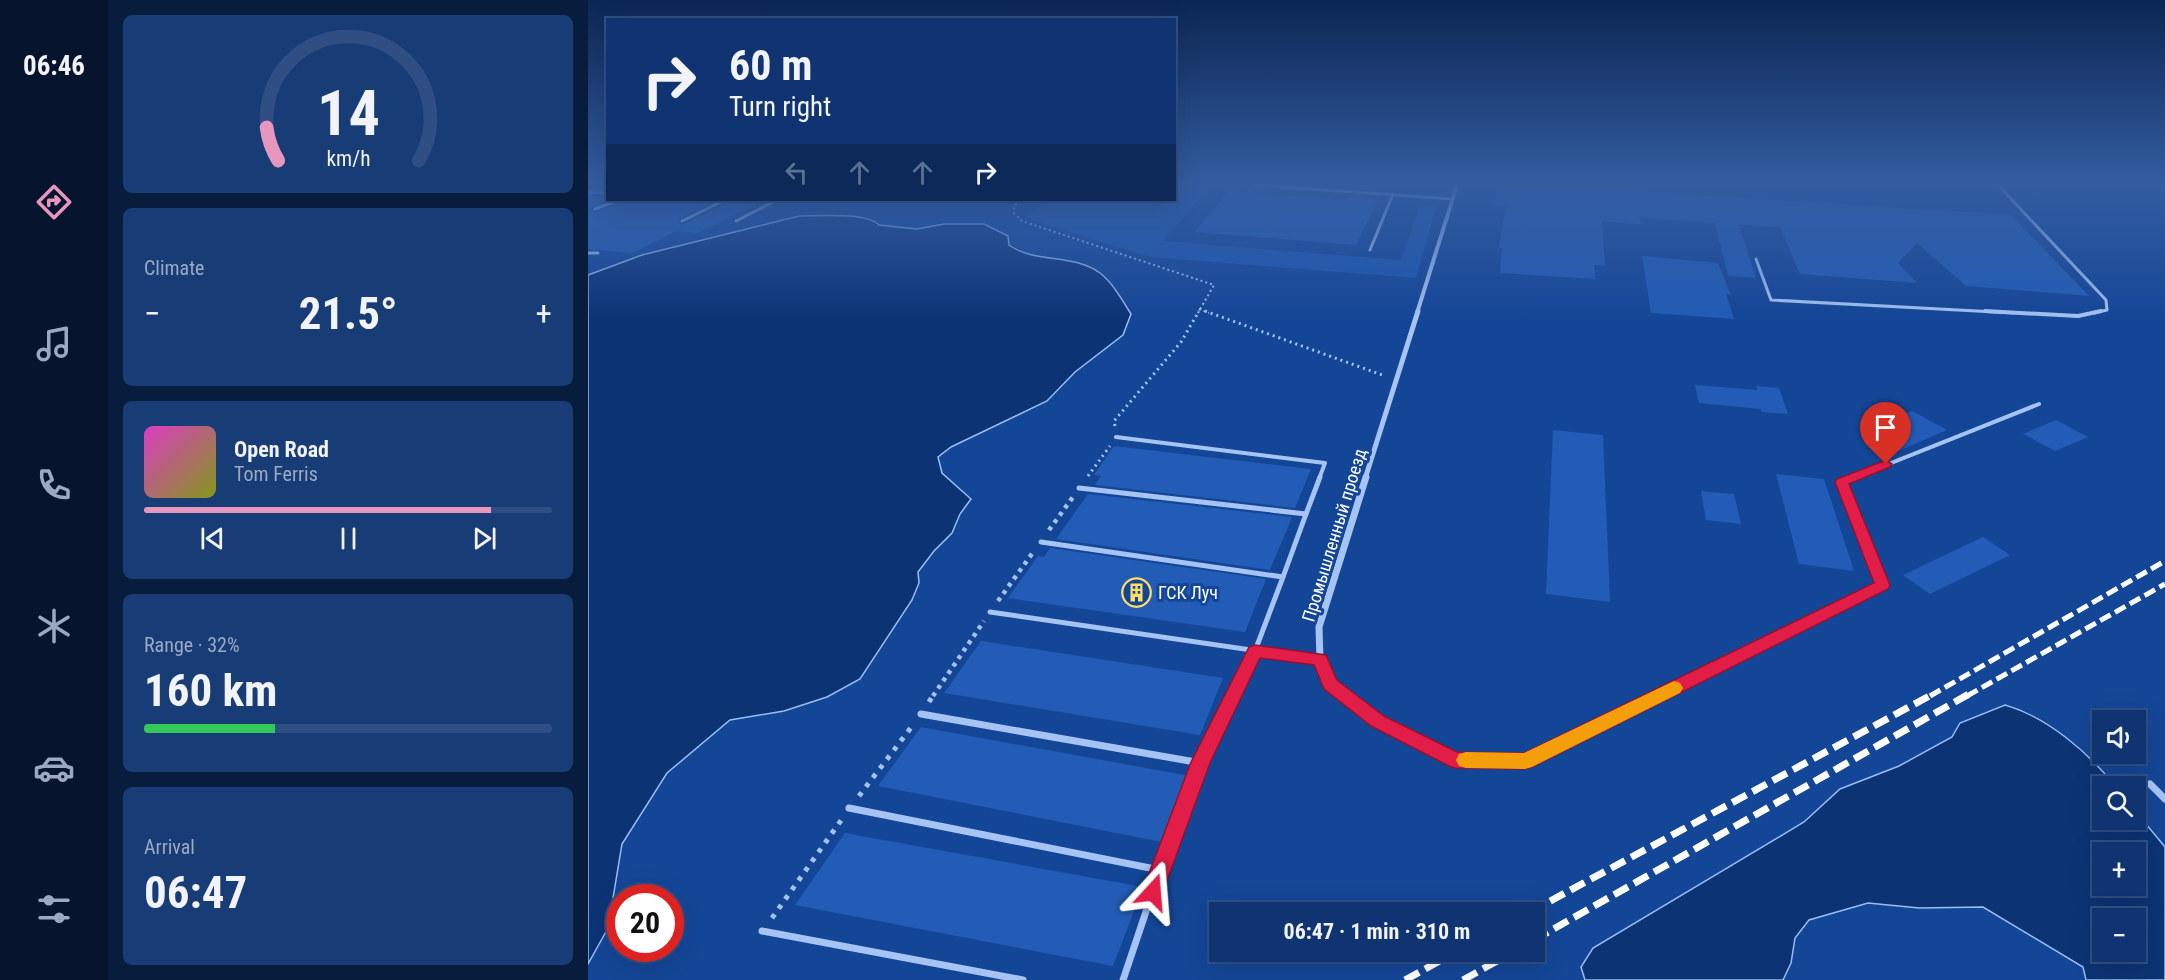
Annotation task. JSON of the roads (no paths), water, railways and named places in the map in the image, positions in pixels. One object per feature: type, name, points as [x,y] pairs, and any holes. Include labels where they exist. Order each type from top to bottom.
[{"type":"street","name":"Промышленный проезд","points":[[1443,231],[1319,627],[1320,660],[1330,684],[1377,721],[1455,760],[1525,761],[1883,585]]},
{"type":"lane","points":[[1370,250],[1378,231]]},
{"type":"lane","points":[[1756,259],[1771,300],[2078,316],[2107,310],[2106,300],[2041,231]]},
{"type":"lane","points":[[588,253],[598,254]]},
{"type":"lane","name":"Промышленный проезд","points":[[1883,585],[1842,482],[2039,404]]},
{"type":"lane","points":[[1116,437],[1326,463],[1255,651],[1201,762],[1160,870],[1123,980]]},
{"type":"lane","points":[[1079,488],[1306,514]]},
{"type":"lane","points":[[1041,542],[1283,577]]},
{"type":"lane","points":[[990,612],[1320,660]]},
{"type":"lane","points":[[921,714],[1201,762]]},
{"type":"lane","points":[[2150,784],[2165,799]]},
{"type":"lane","points":[[849,808],[1160,870]]},
{"type":"lane","points":[[762,931],[1023,980]]},
{"type":"railway","points":[[1930,696],[2165,561]]},
{"type":"railway","points":[[1967,696],[2165,584]]},
{"type":"railway","points":[[1545,904],[1933,694]]},
{"type":"railway","points":[[1545,934],[1969,694]]},
{"type":"railway","points":[[1405,980],[1438,962]]},
{"type":"railway","points":[[1463,980],[1495,962]]},
{"type":"place","name":"ГСК Луч","points":[[1137,592]]}]
